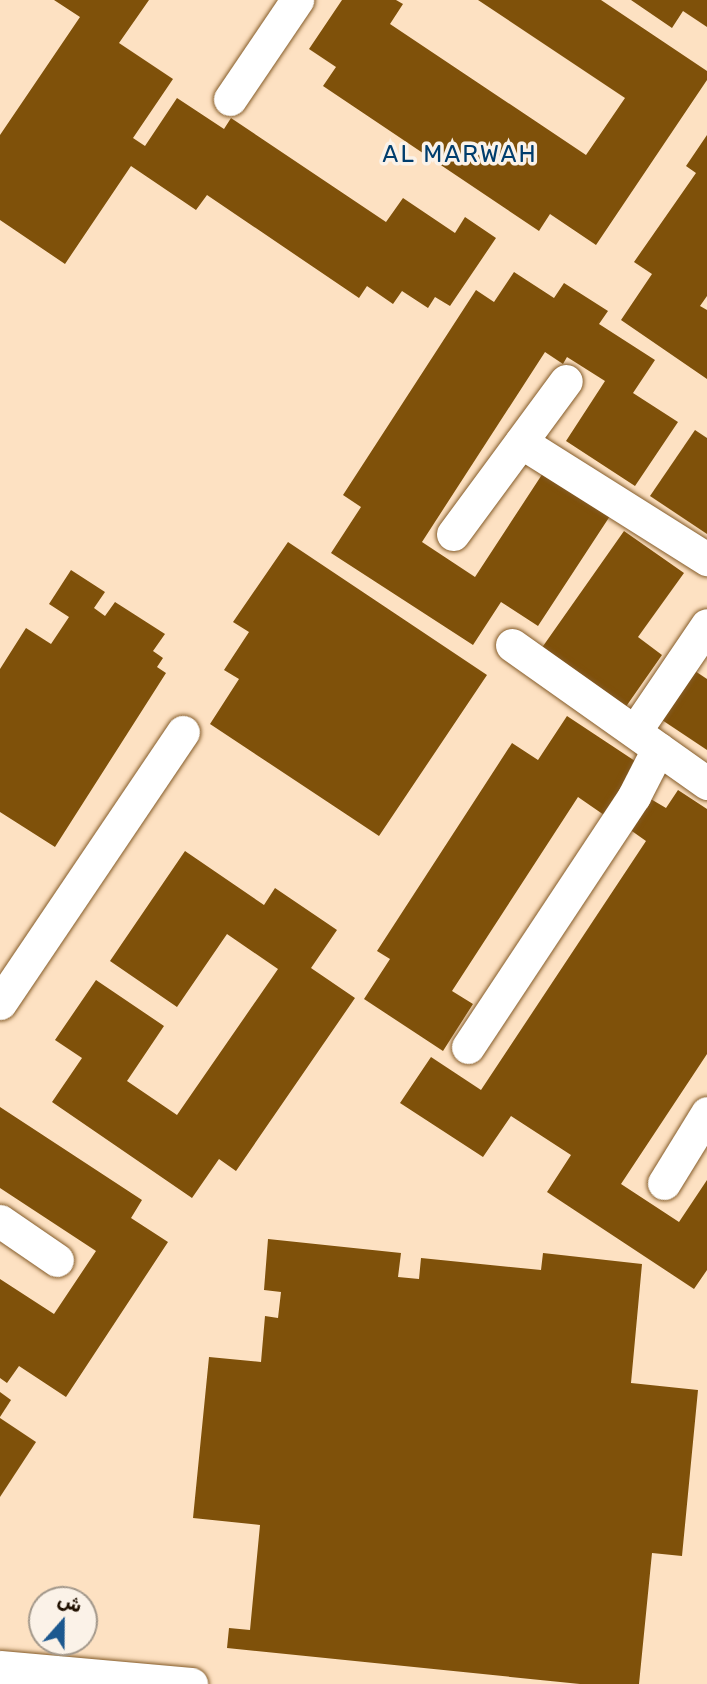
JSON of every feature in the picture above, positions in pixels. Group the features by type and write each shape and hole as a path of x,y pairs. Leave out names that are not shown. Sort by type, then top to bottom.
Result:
{"street":[{"path":"230,99 297,0"},
{"path":"453,534 566,381"},
{"path":"521,442 707,559"},
{"path":"468,1047 634,796 647,740 707,625"},
{"path":"512,645 707,783"},
{"path":"0,1003 183,732"},
{"path":"664,1183 707,1113"},
{"path":"0,1221 57,1260"},
{"path":"0,1667 191,1684"}],"building":[{"path":"54,0 149,0 119,43 173,79 133,138 145,146 177,98 224,129 231,118 386,222 403,198 455,233 465,217 496,238 450,306 435,297 428,308 402,291 393,304 367,286 359,298 207,195 196,210 131,166 65,264 0,220 0,135 80,17"},
{"path":"342,0 396,0 403,4 390,24 586,155 625,98 478,0 601,0 707,71 707,80 596,245 550,214 539,231 323,86 336,67 309,49"},
{"path":"631,0 707,0 707,27 683,11 672,28"},
{"path":"707,135 707,296 700,306 707,310 707,379 621,320 652,274 634,262 696,173 686,166"},
{"path":"514,272 554,298 564,283 608,311 599,324 655,360 633,393 678,422 635,486 566,441 605,381 567,357 563,364 545,352 422,542 475,577 543,473 610,516 538,626 501,602 473,645 331,553 361,507 343,495 476,290 494,302"},
{"path":"695,430 707,438 707,534 650,496"},
{"path":"624,531 684,573 638,637 662,655 625,708 541,649"},
{"path":"288,542 487,675 379,836 210,724 239,679 224,670 249,632 233,622"},
{"path":"71,570 105,592 94,608 105,616 115,602 165,634 153,651 163,658 157,667 166,673 55,847 0,812 0,669 26,628 51,644 69,617 49,604"},
{"path":"692,669 707,679 707,750 659,718"},
{"path":"567,716 638,763 604,815 578,797 452,991 473,1004 443,1051 364,999 390,959 377,951 512,743 538,760"},
{"path":"678,790 707,809 707,1054 621,1184 679,1222 707,1180 707,1270 694,1289 547,1192 571,1155 511,1116 483,1157 400,1103 431,1057 481,1090 646,841 629,829 649,798 666,808"},
{"path":"185,851 264,905 275,888 337,930 311,968 355,998 236,1171 219,1159 192,1198 52,1102 82,1058 55,1040 96,980 164,1026 127,1081 177,1115 278,969 227,934 177,1007 110,961"},
{"path":"0,1107 142,1200 131,1218 168,1242 66,1397 19,1366 7,1383 0,1378 0,1279 54,1314 96,1251 0,1188"},
{"path":"268,1239 401,1253 398,1277 419,1279 421,1258 541,1270 543,1253 642,1264 631,1383 698,1390 682,1556 652,1553 639,1684 580,1684 227,1648 229,1628 250,1630 260,1525 193,1518 209,1357 261,1362 265,1316 278,1318 281,1292 264,1290"},
{"path":"0,1392 11,1400 0,1417"},
{"path":"0,1418 36,1442 0,1497"}],"district":[{"name":"AL MARWAH","path":"460,155"}]}
